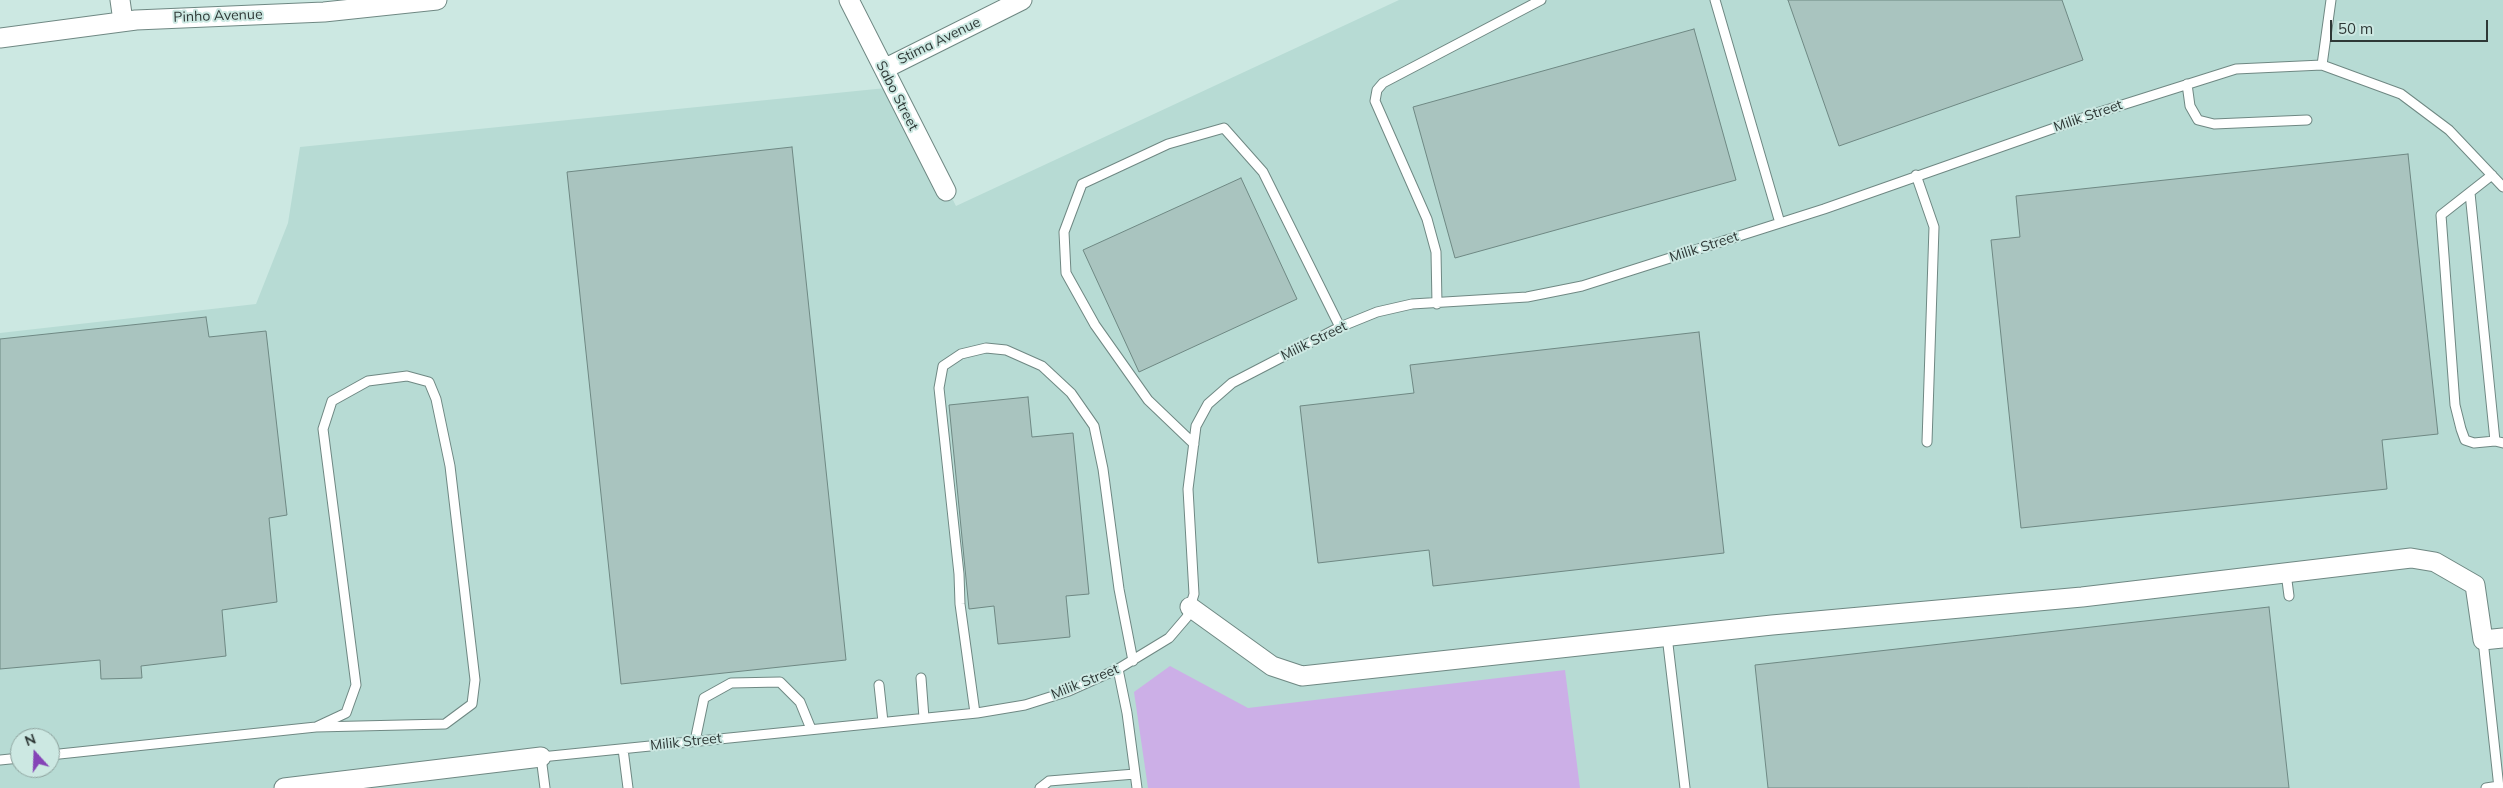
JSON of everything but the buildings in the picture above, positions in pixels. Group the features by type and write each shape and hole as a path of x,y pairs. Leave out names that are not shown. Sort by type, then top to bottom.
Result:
{"street":[{"path":"120,0 123,21"},
{"name":"Pinho Avenue","path":"0,38 123,21 324,12 437,0"},
{"name":"Sabo Street","path":"849,0 946,191"},
{"name":"Stima Avenue","path":"884,68 1022,0"},
{"path":"1190,607 1272,666 1302,676 1667,636 2082,597 2411,558 2435,562 2475,585 2484,640 2503,638"},
{"name":"Milik Street","path":"284,788 541,757"}],"lane":[{"path":"1437,304 1436,252 1427,219 1375,101 1377,90 1383,83 1541,0"},
{"path":"1715,0 1780,223"},
{"path":"2322,66 2331,0"},
{"name":"Milik Street","path":"541,757 975,713 1025,705 1069,691 1118,670 1169,638 1187,617 1194,594 1188,489 1196,426 1208,404 1232,383 1340,327 1377,312 1412,304 1437,304 1527,297 1582,286 1780,223 1916,175 2236,68 2322,66 2401,94 2449,130 2503,187"},
{"path":"2187,84 2190,106 2198,120 2214,124 2307,120"},
{"path":"1194,444 1148,400 1095,325 1066,273 1064,232 1082,184 1168,144 1224,128 1263,172 1340,327"},
{"path":"1916,175 1934,226 1927,442"},
{"path":"2470,193 2499,442 2474,443 2465,440 2455,405 2440,215 2492,175"},
{"path":"975,713 960,604 959,574 939,388 943,366 961,354 986,348 1006,350 1042,366 1070,393 1094,426 1103,469 1119,589 1133,661"},
{"path":"60,753 316,728 445,724 472,704 475,680 450,466 436,399 429,382 407,376 368,381 332,401 323,429 356,685 346,713 316,728"},
{"path":"2286,573 2289,596"},
{"path":"1667,636 1685,788"},
{"path":"2484,640 2499,787 2486,788"},
{"path":"1118,670 1127,713 1137,788"},
{"path":"920,678 924,718"},
{"path":"696,741 704,698 731,682 780,682 800,702 811,730"},
{"path":"879,685 883,722"},
{"path":"623,748 628,788"},
{"path":"541,757 544,788"},
{"path":"1040,788 1048,781 1135,774"}],"shaded area":[{"path":"1399,0 2503,0 2503,788 0,788 0,333 256,304 288,223 300,147 896,87 956,206"},
{"path":"1170,666 1248,708 1565,670 1580,788 1148,788 1134,692"}]}
